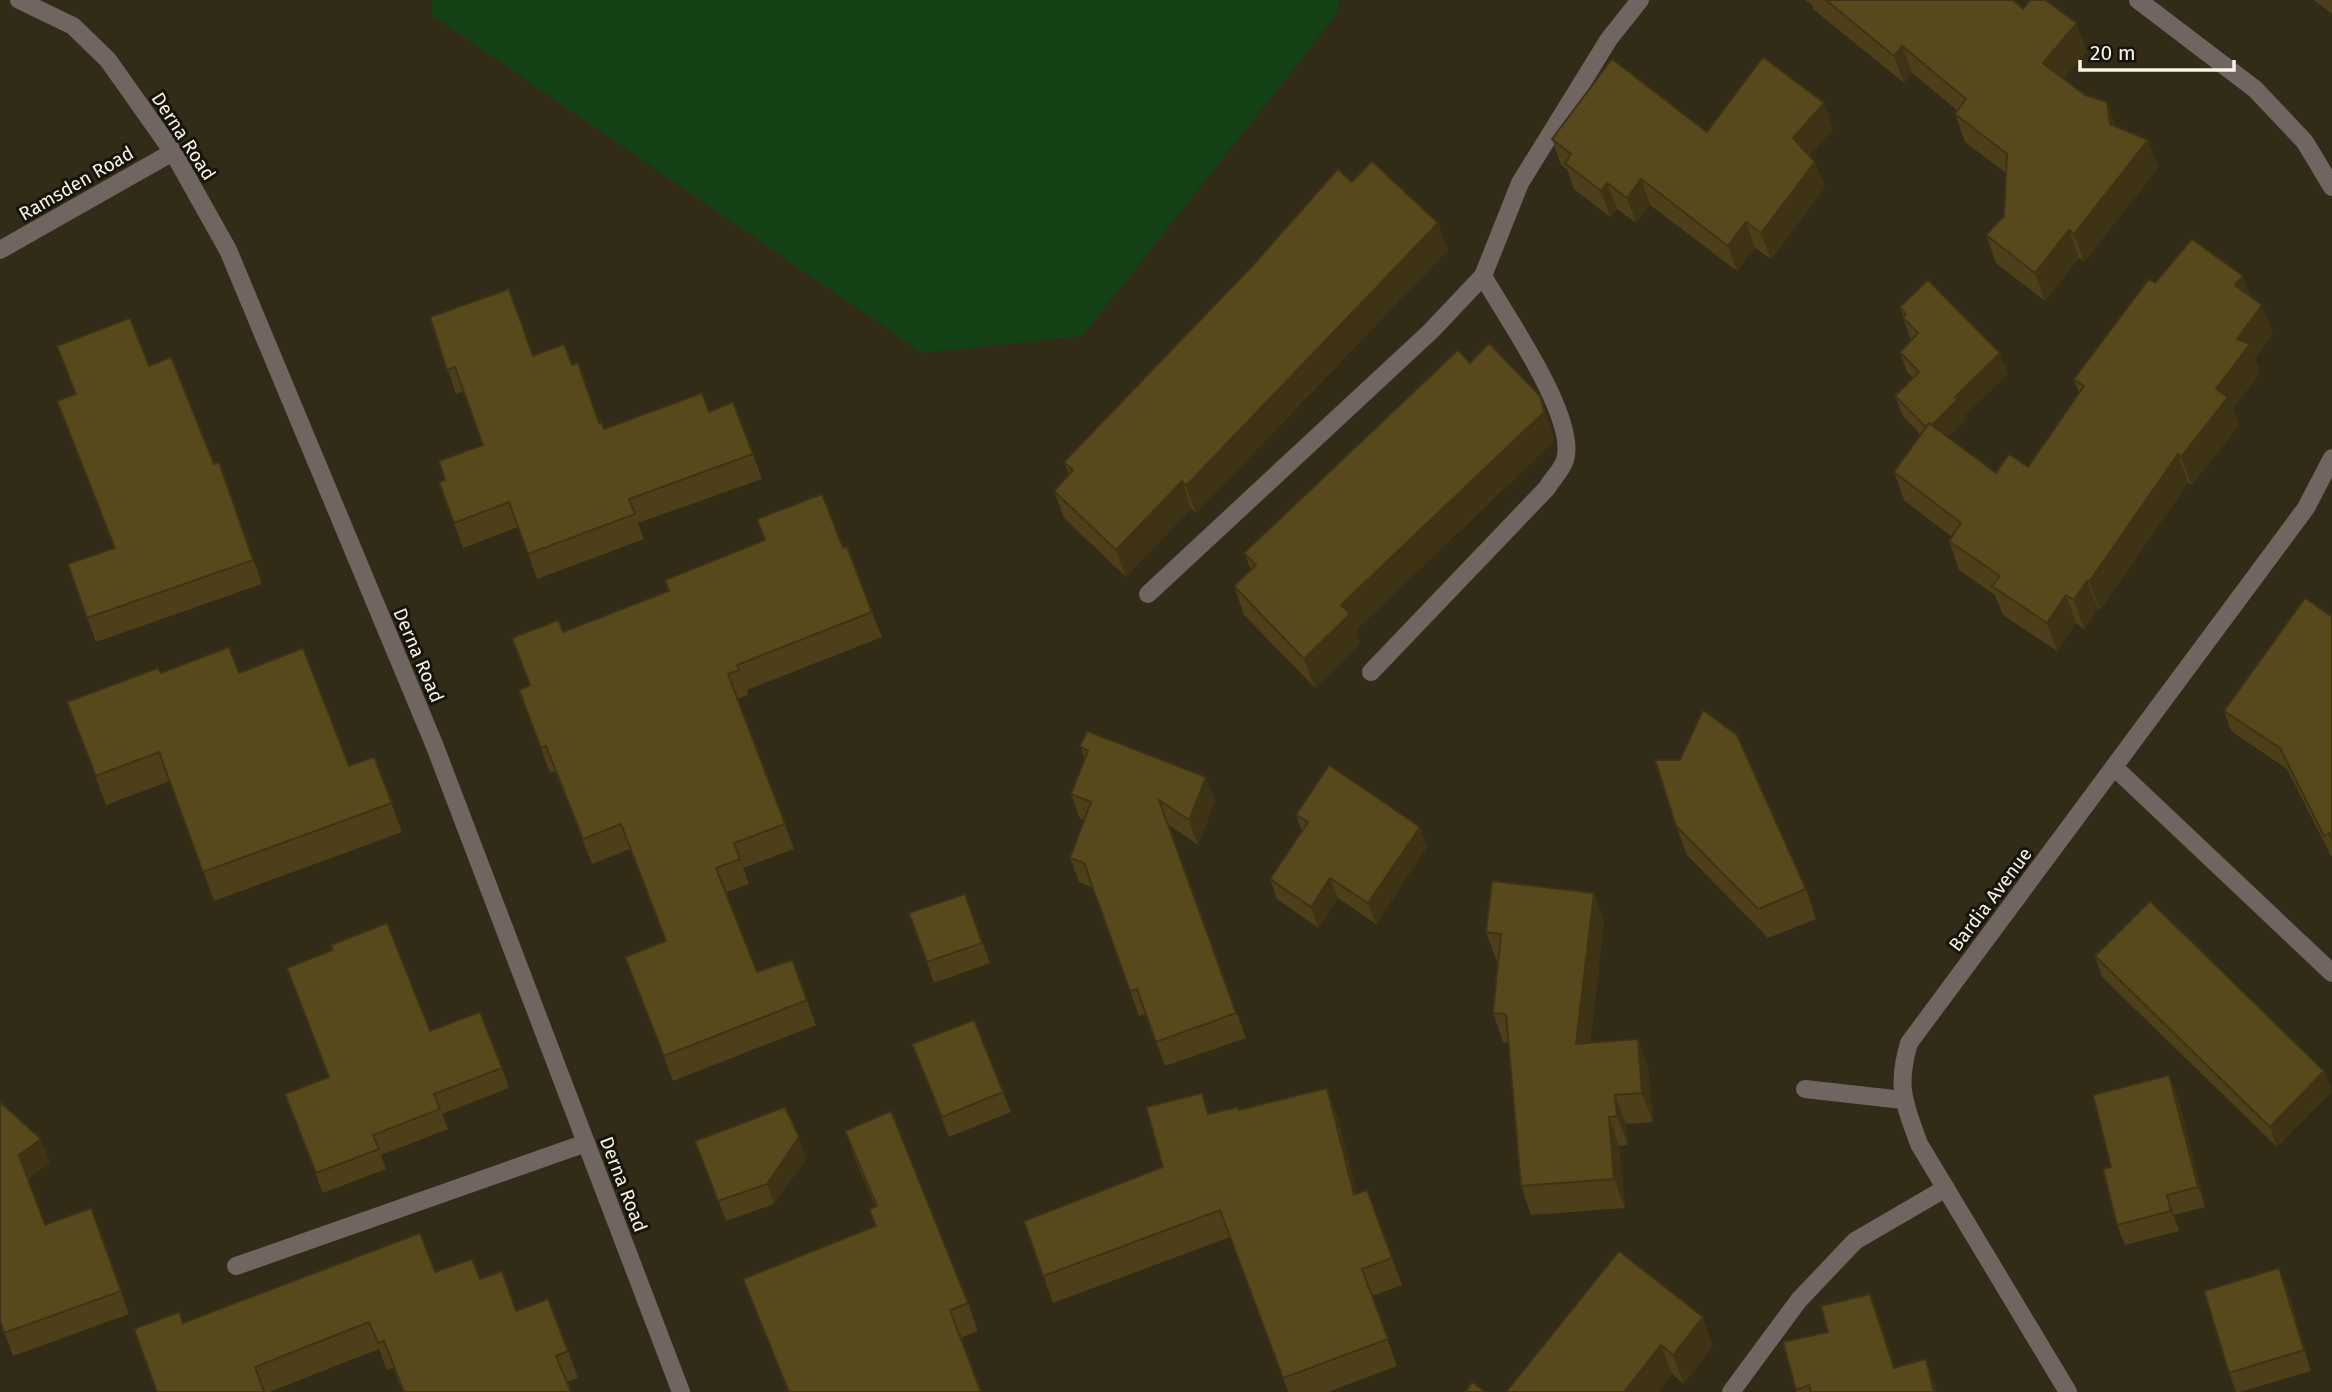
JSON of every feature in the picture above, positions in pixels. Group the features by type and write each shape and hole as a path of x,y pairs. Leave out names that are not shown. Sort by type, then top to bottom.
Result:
{"street":[{"name":"Derna Road","path":"19,0 73,26 108,60 173,152 228,250 434,744 681,1392"},
{"path":"1149,594 1431,331 1483,276 1520,183 1609,39 1640,0"},
{"path":"2138,0 2255,89 2305,142 2332,187"},
{"name":"Ramsden Road","path":"0,250 173,152"},
{"path":"1371,672 1547,488 1564,461 1567,442 1555,399 1483,276"},
{"name":"Bardia Avenue","path":"2068,1392 1919,1144 1903,1100 1901,1069 1909,1043 2306,508 2332,458"},
{"path":"2114,767 2332,972"},
{"path":"1805,1089 1903,1100"},
{"path":"236,1266 586,1143"},
{"path":"1731,1392 1799,1300 1855,1241 1946,1188"}],"green space":[{"path":"432,0 1340,0 1336,15 1082,336 922,353 432,15"}],"building":[{"path":"1826,0 2013,0 2023,9 2030,0 2045,0 2077,23 2043,63 2085,95 2107,102 2110,124 2148,140 2074,234 2069,230 2035,273 1986,235 2004,216 2007,154 1955,114 1966,99 1902,46 1894,56"},
{"path":"1763,57 1824,103 1793,138 1815,162 1761,233 1746,222 1728,246 1641,179 1627,198 1607,183 1601,191 1565,163 1571,154 1552,139 1612,59 1707,132"},
{"path":"1372,161 1438,223 1186,486 1182,481 1116,550 1054,491 1073,470 1064,462 1255,263 1338,169 1352,182"},
{"path":"2192,239 2243,276 2235,285 2262,305 2237,339 2250,344 2216,389 2228,397 2181,457 2178,454 2089,582 2087,581 2074,600 2066,595 2047,623 1992,586 2000,576 1949,541 1961,523 1894,472 1929,423 1996,473 2009,454 2028,467 2084,386 2074,379 2149,279 2155,283"},
{"path":"1928,280 2000,353 1955,397 1958,399 1932,425 1929,423 1926,427 1895,396 1919,372 1900,352 1918,333 1903,318 1906,314 1900,307"},
{"path":"509,289 533,356 564,344 572,365 578,363 599,423 601,422 604,429 702,393 709,412 733,402 753,454 629,499 635,514 528,554 509,502 454,523 439,482 445,480 439,461 483,445 455,367 447,370 430,317"},
{"path":"130,318 149,366 171,357 214,464 219,462 253,560 87,618 68,564 115,548 57,401 76,394 57,346"},
{"path":"1489,343 1540,396 1544,412 1341,605 1350,614 1304,659 1234,586 1256,565 1244,553 1458,350 1470,363"},
{"path":"822,494 843,548 847,547 872,612 737,665 739,670 728,674 785,824 734,843 740,859 716,868 757,972 792,960 807,1000 664,1056 625,957 666,941 621,824 583,839 546,746 541,748 519,690 530,685 512,638 558,620 563,632 669,591 665,580 765,540 757,519"},
{"path":"2305,598 2332,617 2332,839 2329,833 2324,836 2280,748 2224,711"},
{"path":"229,647 239,673 303,648 349,766 374,757 392,803 203,872 159,752 96,776 67,702 158,668 161,673"},
{"path":"1703,710 1737,735 1806,889 1758,909 1676,826 1655,760 1680,760"},
{"path":"1087,731 1206,777 1189,820 1159,800 1236,1013 1156,1042 1137,989 1130,991 1084,863 1070,858 1091,802 1071,794 1088,751 1080,746"},
{"path":"1329,765 1420,827 1368,903 1330,878 1311,907 1270,879 1308,822 1296,815"},
{"path":"1492,881 1594,893 1576,1044 1638,1039 1642,1093 1615,1095 1617,1116 1609,1117 1614,1179 1521,1186 1506,1014 1493,1013 1501,934 1486,932"},
{"path":"965,894 982,943 927,962 909,913"},
{"path":"2150,901 2324,1071 2270,1127 2095,956"},
{"path":"387,923 430,1031 480,1012 502,1068 434,1094 440,1109 373,1135 379,1149 316,1173 285,1094 329,1077 287,968 333,950 331,945"},
{"path":"974,1020 1003,1092 942,1117 912,1044"},
{"path":"2169,1075 2198,1187 2167,1195 2171,1211 2117,1225 2103,1169 2111,1167 2093,1095"},
{"path":"1327,1088 1354,1195 1367,1190 1392,1258 1362,1269 1388,1339 1283,1378 1220,1210 1043,1276 1024,1221 1163,1167 1146,1107 1202,1093 1208,1114 1238,1107 1239,1110"},
{"path":"0,1102 41,1139 19,1155 45,1225 91,1208 121,1291 4,1333 0,1320"},
{"path":"785,1107 799,1137 767,1184 718,1201 695,1141"},
{"path":"891,1111 968,1303 950,1310 981,1392 789,1392 743,1279 876,1226 869,1209 877,1206 845,1131"},
{"path":"420,1233 435,1272 472,1259 480,1279 502,1271 516,1311 548,1299 568,1351 556,1356 571,1392 404,1392 384,1341 378,1343 369,1322 255,1367 264,1392 157,1392 134,1329 179,1312 183,1323"},
{"path":"1619,1251 1703,1317 1673,1355 1661,1345 1624,1392 1506,1392"},
{"path":"2279,1268 2304,1350 2229,1373 2204,1291"},
{"path":"1870,1294 1894,1368 1926,1359 1934,1392 1811,1392 1809,1385 1796,1390 1783,1342 1828,1332 1821,1306"},
{"path":"1472,1382 1486,1392 1465,1392"}]}
